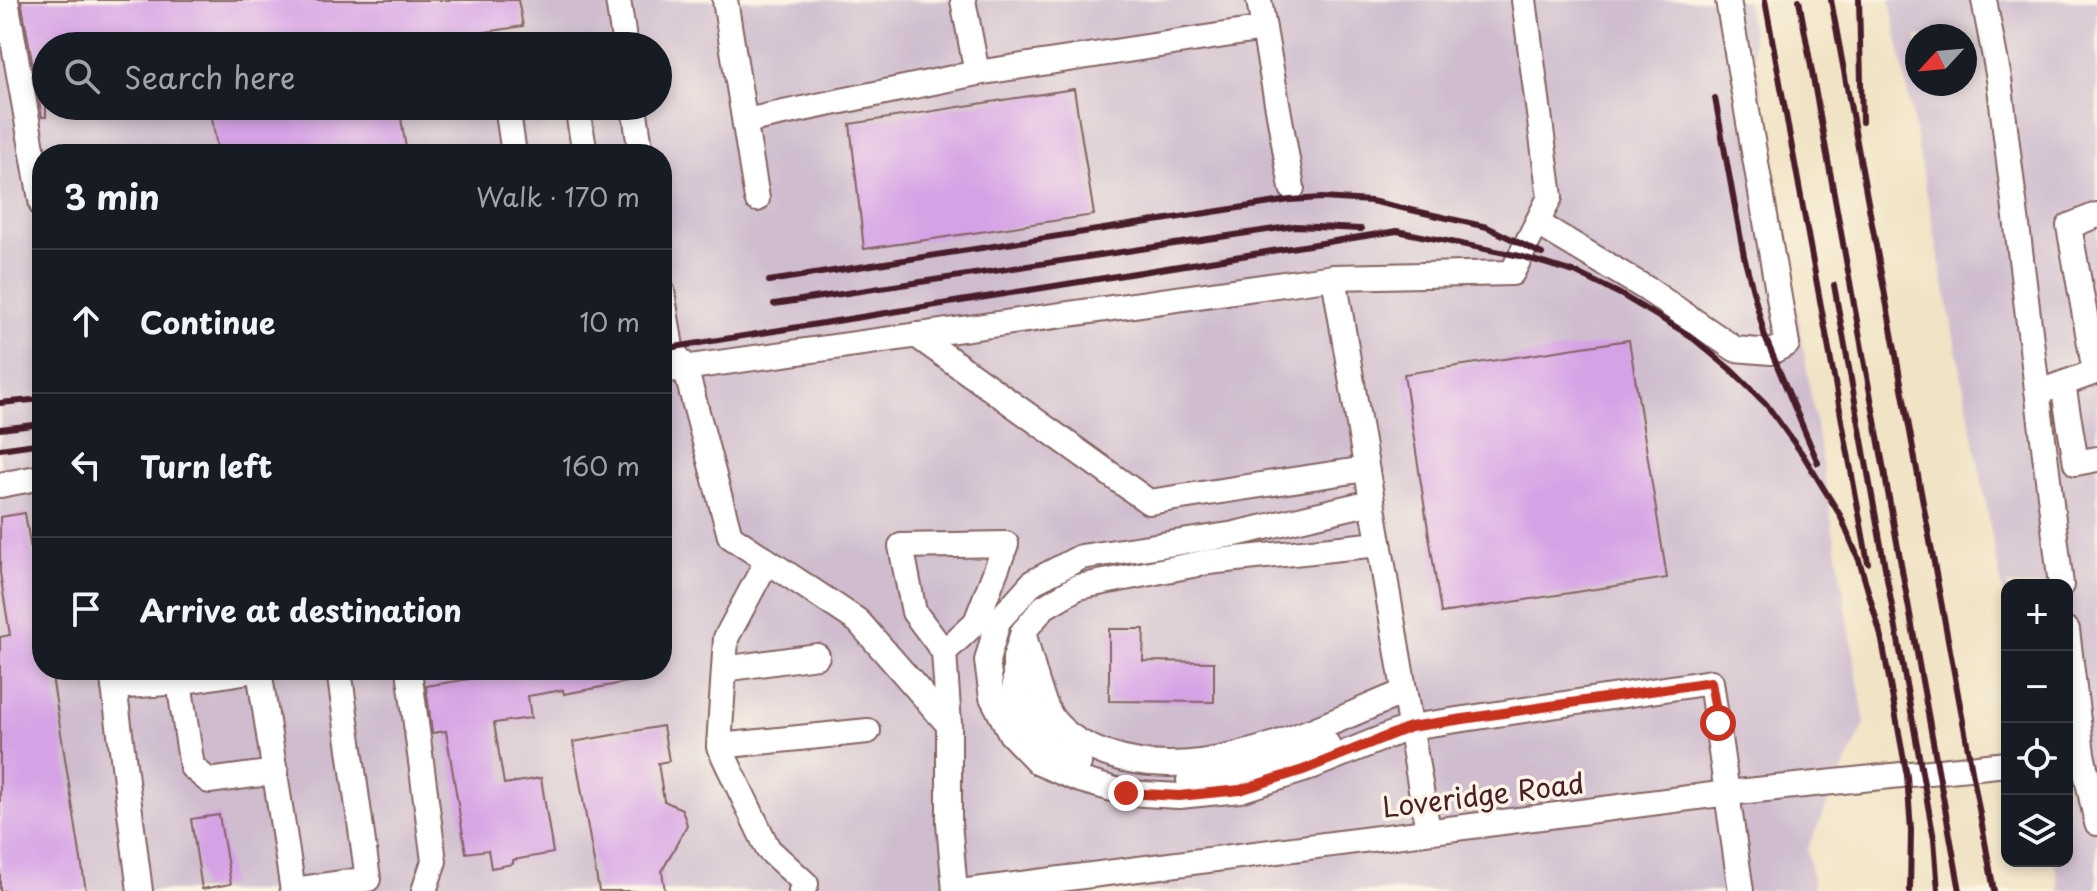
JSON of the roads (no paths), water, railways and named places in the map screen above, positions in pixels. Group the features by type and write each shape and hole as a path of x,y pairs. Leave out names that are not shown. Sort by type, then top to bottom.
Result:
{"street":[{"path":"6,0 32,148"},
{"path":"618,0 623,32"},
{"path":"725,0 757,199"},
{"path":"963,0 977,73"},
{"path":"1259,0 1292,188"},
{"path":"949,725 858,621 730,536 674,369 1334,277 1512,273 1550,197 1524,0"},
{"path":"1537,223 1647,289 1735,349 1771,352 1787,344 1728,0"},
{"path":"1984,0 1999,79 2060,579"},
{"path":"745,121 977,73 1264,29"},
{"path":"509,120 513,144"},
{"path":"579,120 583,144"},
{"path":"636,120 640,144"},
{"path":"2037,389 2063,384 2095,372 2069,226 2097,215"},
{"path":"1334,277 1428,831"},
{"path":"916,335 1149,502 1366,469"},
{"path":"2063,384 2076,463 2097,459"},
{"path":"0,485 32,479"},
{"path":"1372,502 1235,534 1081,557 1033,582 998,621 987,661 992,697 1011,734 1039,763 1077,779 1126,793 1179,796 1240,790 1303,770 1407,709"},
{"path":"944,652 976,622 1006,544 901,546 914,612 944,652 949,725 949,823 955,891"},
{"path":"1379,544 1208,562 1078,587 1044,607 1023,632 1015,658 1015,692 1026,719 1046,747 1114,777 1153,781 1203,779 1260,767 1318,747 1407,709 1711,682 1741,891"},
{"path":"767,561 726,638 719,746 768,849 806,884 801,891"},
{"path":"2070,651 2082,754 2097,823"},
{"path":"724,669 817,656"},
{"path":"113,680 140,891"},
{"path":"146,680 192,680"},
{"path":"260,680 293,891 368,879 340,680"},
{"path":"410,680 434,861 424,891"},
{"path":"179,682 192,767 209,781 276,772"},
{"path":"719,746 868,731"},
{"name":"Loveridge Road","path":"968,891 1728,793 2001,765"}],"railway":[{"path":"1765,0 1868,563"},
{"path":"1799,0 1960,891"},
{"path":"1831,0 1994,891"},
{"path":"1859,0 1862,122"},
{"path":"1715,98 1744,256 1765,337 1818,463"},
{"path":"769,281 1290,200 1322,198 1371,201 1487,227 1542,254"},
{"path":"774,304 1294,226 1361,229"},
{"path":"672,347 1397,231 1520,256 1577,273 1620,294 1689,335 1766,404 1803,455 1840,515 1859,560 1882,639"},
{"path":"1834,285 1934,839 1938,891"},
{"path":"0,403 32,400"},
{"path":"0,429 32,425"},
{"path":"0,449 32,444"},
{"path":"1880,630 1907,776 1911,830 1910,891"}]}
